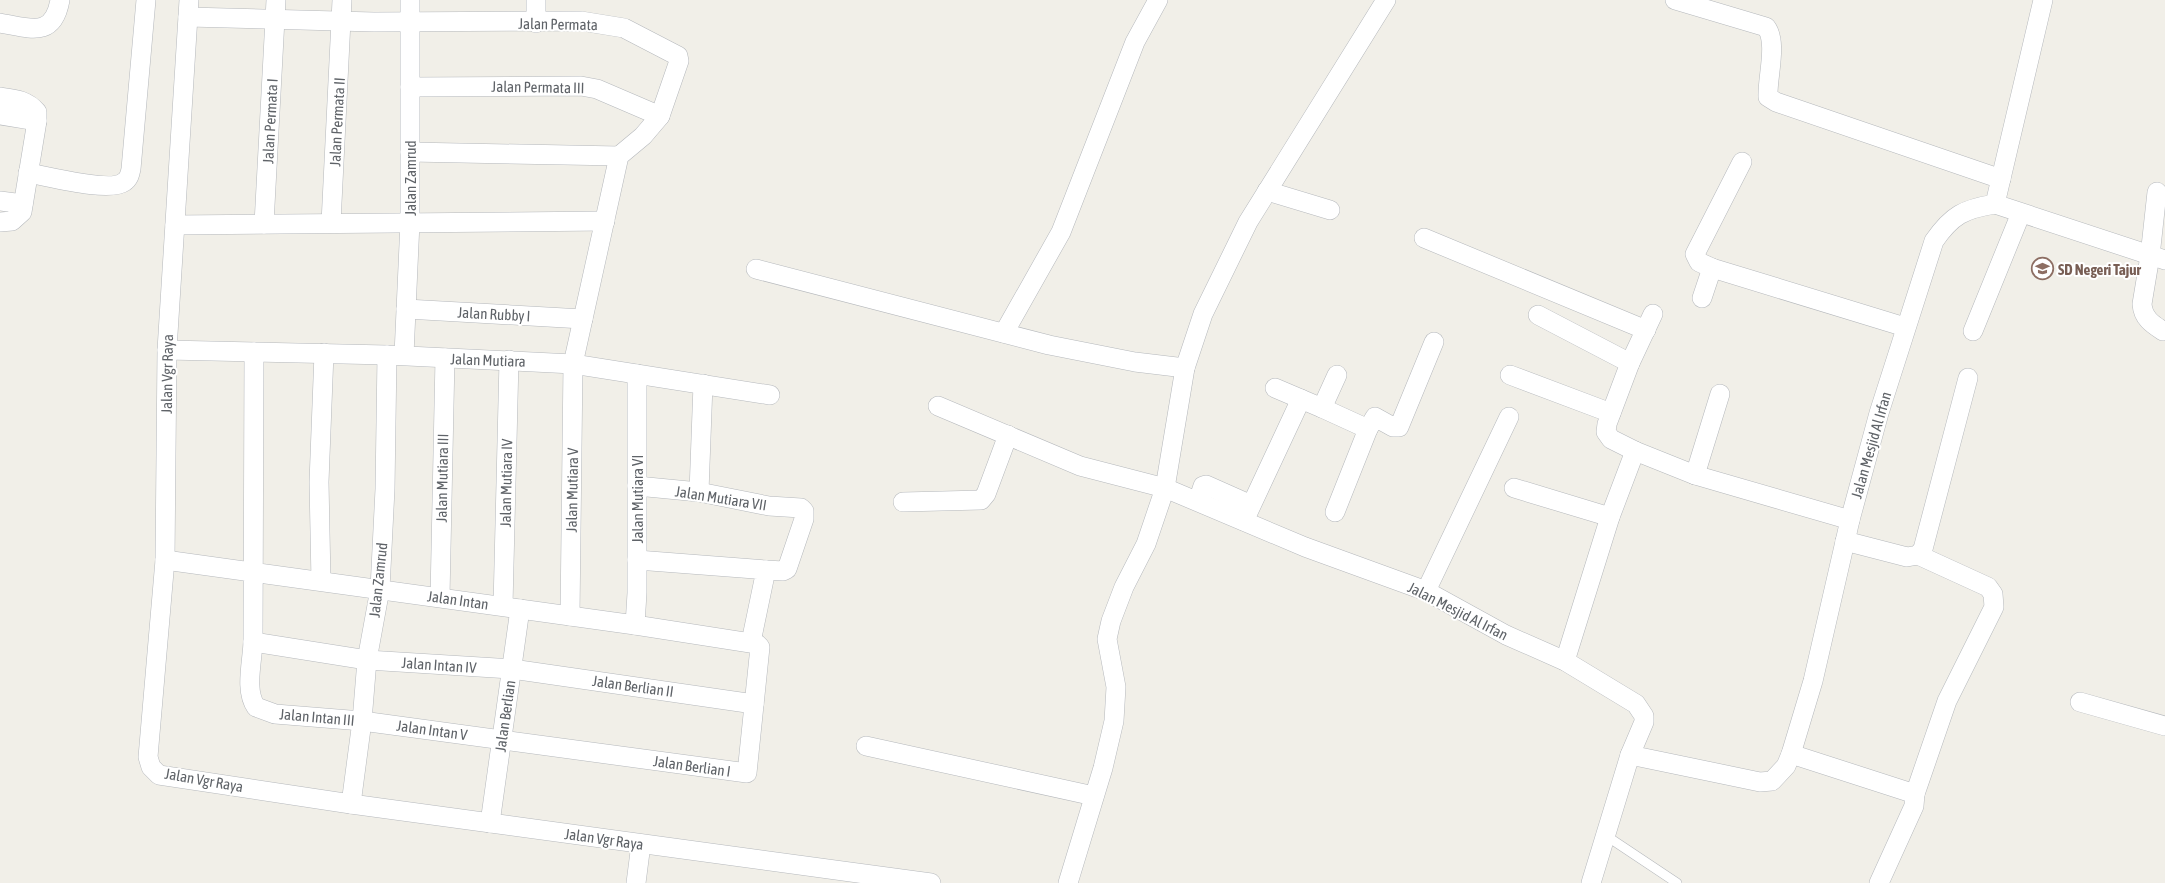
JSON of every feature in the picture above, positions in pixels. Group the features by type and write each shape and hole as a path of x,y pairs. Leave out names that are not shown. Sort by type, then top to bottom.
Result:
{"street":[{"path":"0,23 36,28 46,27 54,21 60,0"},
{"path":"28,173 106,186 124,183 129,178 132,169 146,0"},
{"name":"Jalan Permata I","path":"264,224 276,0"},
{"name":"Jalan Permata II","path":"331,223 342,0"},
{"name":"Jalan Zamrud","path":"351,804 362,721 367,660 380,589 385,489 396,355 406,309 410,222 410,0"},
{"path":"536,0 536,23"},
{"path":"1004,333 1062,232 1135,42 1158,0"},
{"path":"1068,883 1110,745 1116,704 1116,687 1107,638 1111,621 1124,587 1146,544 1164,488 1185,368 1213,289 1267,191 1386,0"},
{"path":"1675,0 1766,27 1771,33 1772,43 1768,97 1776,102 2001,180"},
{"path":"2043,0 1995,204 2158,258"},
{"name":"Jalan Permata","path":"188,8 276,19 536,23 581,21 624,28 674,52 679,61 660,116 643,136 620,156"},
{"name":"Jalan Vgr Raya","path":"188,8 167,350 165,560 148,757 151,767 160,775 351,804 931,883"},
{"name":"Jalan Permata III","path":"410,87 581,86 597,89 660,116"},
{"path":"0,97 18,100 32,106 37,112 23,204 18,216 12,221 0,222"},
{"path":"0,115 37,121"},
{"path":"410,152 620,156 573,364"},
{"path":"1742,162 1695,254 1699,262 1712,268 1905,327"},
{"path":"1267,191 1330,210"},
{"path":"2157,192 2158,258 2142,312 2147,320 2163,331"},
{"path":"0,201 23,204"},
{"name":"Jalan Mesjid Al Irfan","path":"1630,755 1760,782 1772,781 1781,774 1791,754 1813,681 1850,520 1905,327 1934,241 1942,230 1960,213 1974,207 1995,204"},
{"path":"1973,331 2021,213"},
{"path":"175,225 605,222"},
{"path":"1424,238 1649,322 1630,363 1611,413 1606,432 1611,439 1634,451 1695,475 1850,520"},
{"path":"756,268 1004,333 1135,362 1185,368"},
{"path":"1702,298 1712,268"},
{"name":"Jalan Rubby I","path":"406,309 583,319"},
{"path":"1538,315 1630,363"},
{"path":"1335,512 1368,429 1375,417 1393,427 1399,427 1434,342"},
{"name":"Jalan Mutiara","path":"167,350 396,355 573,364 770,395"},
{"path":"253,642 254,352"},
{"path":"321,581 320,482 324,353"},
{"name":"Jalan Mutiara III","path":"440,597 445,358"},
{"name":"Jalan Mutiara IV","path":"509,360 512,607"},
{"name":"Jalan Mutiara V","path":"570,616 573,364"},
{"name":"Jalan Mutiara VI","path":"635,625 637,374"},
{"path":"1322,408 1337,375"},
{"path":"1510,375 1611,413"},
{"path":"1918,555 1926,542 1968,378"},
{"path":"699,492 703,384"},
{"path":"1275,388 1368,429"},
{"path":"1695,475 1720,394"},
{"path":"1248,512 1301,399"},
{"name":"Jalan Mesjid Al Irfan","path":"938,406 1080,466 1164,488 1198,500 1248,512 1305,547 1426,591 1506,635 1565,661 1636,704 1642,711 1644,722 1630,755 1604,835 1591,883"},
{"path":"1426,591 1509,417"},
{"path":"903,502 981,500 986,494 1008,435"},
{"path":"1565,661 1610,517 1634,451"},
{"name":"Jalan Mutiara VII","path":"637,486 699,492 769,506 801,508 804,511 788,569 783,571 766,570"},
{"path":"1514,488 1610,517"},
{"path":"1845,541 1907,557 1918,555 1988,587 1992,594 1994,607 1947,701 1915,794 1914,806 1878,883"},
{"name":"Jalan Intan","path":"165,560 512,607 751,642"},
{"path":"637,560 766,570 751,642"},
{"name":"Jalan Berlian","path":"490,823 512,669 512,607"},
{"name":"Jalan Intan IV","path":"253,642 367,660 512,669"},
{"name":"Jalan Intan III","path":"253,642 250,695 256,707 275,714 362,721"},
{"name":"Jalan Berlian I","path":"502,739 747,773 760,648 751,642"},
{"name":"Jalan Berlian II","path":"512,669 754,704"},
{"path":"2080,702 2165,726"},
{"name":"Jalan Intan V","path":"362,721 502,739"},
{"path":"866,746 1094,796"},
{"path":"1791,754 1915,794"},
{"path":"636,883 641,844"}],"lane":[{"path":"1604,835 1677,883"}],"place":[{"name":"SD Negeri Tajur","path":"2042,269"}]}
